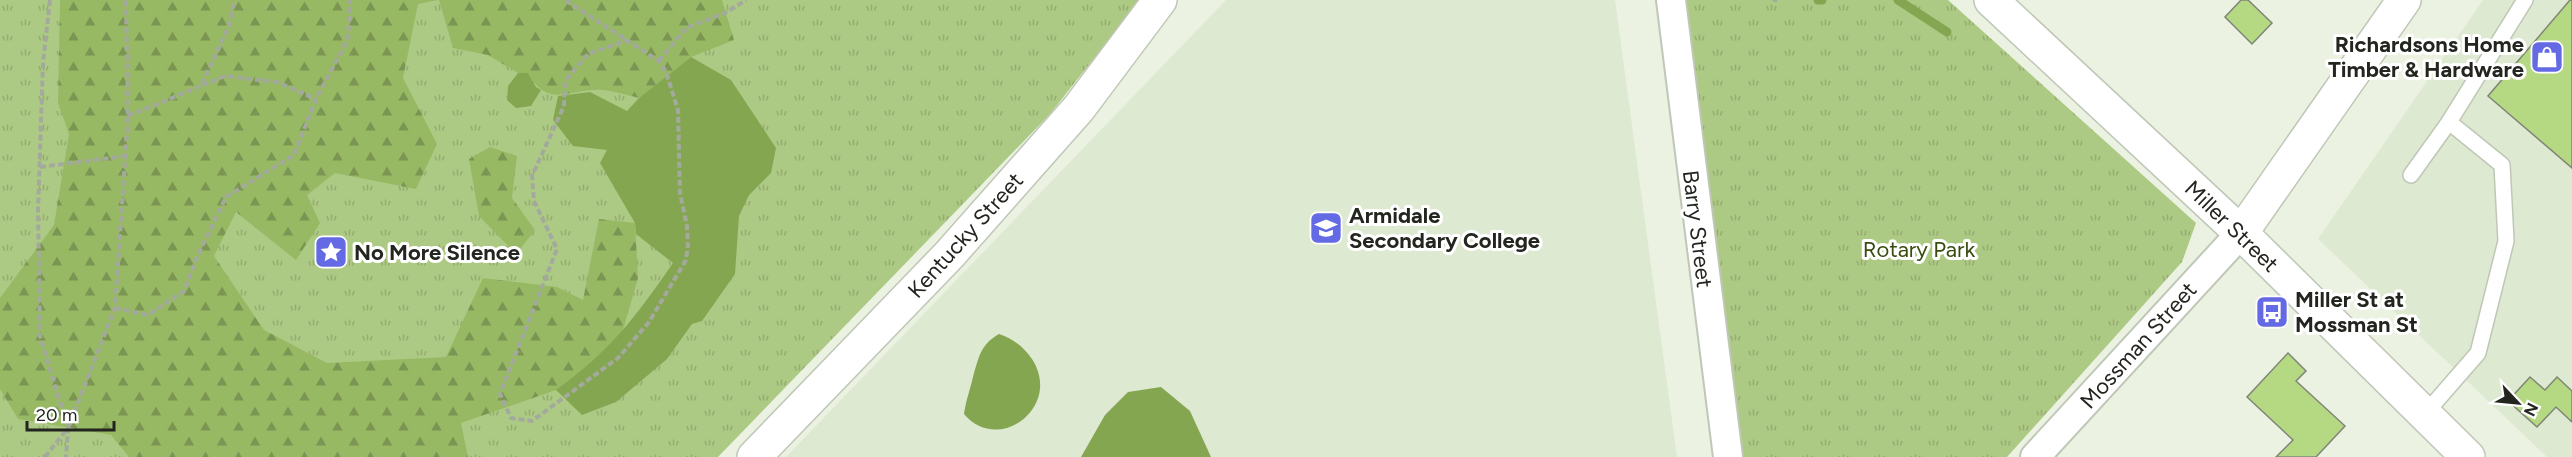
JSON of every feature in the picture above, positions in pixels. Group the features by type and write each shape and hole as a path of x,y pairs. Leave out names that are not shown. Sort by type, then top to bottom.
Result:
{"main road":[{"name":"Kentucky Street","path":"754,457 950,254 1079,108 1160,0"},
{"name":"Miller Street","path":"1991,0 2241,233 2468,457"},
{"path":"2241,233 2404,0"}],"street":[{"name":"Barry Street","path":"1671,0 1728,457"},
{"name":"Mossman Street","path":"2036,457 2241,233"}],"lane":[{"path":"2410,175 2448,122 2525,0"},
{"path":"2424,415 2478,353 2506,241 2502,165 2448,122"}],"path":[{"path":"50,0 43,63 40,167 40,336 68,428 66,457"},
{"path":"45,457 68,428 115,308 128,116 126,0"},
{"path":"202,85 229,26 234,0"},
{"path":"115,308 148,315 184,291 226,196 294,155 316,99 348,39 350,0"},
{"path":"566,0 627,40 659,61 666,72 678,110 680,193 687,226 686,260 649,322 618,358 532,421 511,418 500,394 557,249 534,201 532,176 564,106 565,81 588,54 627,40"},
{"path":"659,61 686,28 727,12 746,0"},
{"path":"128,116 225,76 277,82 316,99"},
{"path":"40,167 125,156"}],"shaded area":[{"name":"Armidale Secondary College","path":"1226,0 1615,0 1677,457 786,457"},
{"path":"2483,0 2572,0 2572,457 2547,457 2318,239"},
{"path":"691,57 731,80 776,148 771,173 749,195 739,216 735,274 702,321 692,324 667,359 616,402 582,415 556,390 607,347 646,301 673,263 636,234 635,223 600,163 607,150 573,146 553,120 558,96 590,92 627,111 639,98"},
{"path":"518,73 528,73 536,87 541,90 531,106 516,108 507,100 508,86"},
{"path":"999,334 1017,343 1032,359 1039,377 1039,394 1033,408 1022,420 1009,427 993,429 978,425 964,414 981,352"},
{"path":"1161,387 1190,411 1211,457 1081,457 1105,415 1128,392"}],"green space":[{"path":"0,0 1140,0 1050,114 718,457 0,457"},
{"path":"60,0 438,0 418,4 403,78 437,144 416,189 335,173 307,195 320,223 296,260 236,212 214,256 264,330 327,363 446,357 483,278 557,287 583,300 599,219 635,223 638,278 622,334 591,365 556,390 461,423 468,457 129,457 111,435 18,419 0,389 0,298 54,225 69,134 58,103"},
{"path":"439,0 722,0 734,40 691,57 639,98 602,90 552,94 536,84 528,73 518,73 488,55 453,48"},
{"name":"Rotary Park","path":"1681,0 1948,0 2196,223 2182,262 2007,457 1740,457"},
{"path":"490,147 517,156 512,198 535,230 516,254 479,216 469,159"}],"building":[{"path":"2241,0 2248,0 2272,23 2252,44 2225,17"},
{"name":"Richardsons Home Timber & Hardware","path":"2572,0 2572,168 2488,96"},
{"path":"2288,353 2306,371 2296,381 2345,426 2316,457 2276,457 2293,440 2247,397"},
{"path":"2530,377 2545,390 2557,377 2572,391 2572,422 2556,407 2537,427 2508,401"}],"waterway":[{"path":"1898,0 1947,32"}],"place":[{"name":"Richardsons Home Timber & Hardware","path":"2547,57"},
{"name":"Armidale Secondary College","path":"1326,228"},
{"name":"No More Silence","path":"331,252"},
{"name":"Miller St at Mossman St","path":"2272,312"}]}
